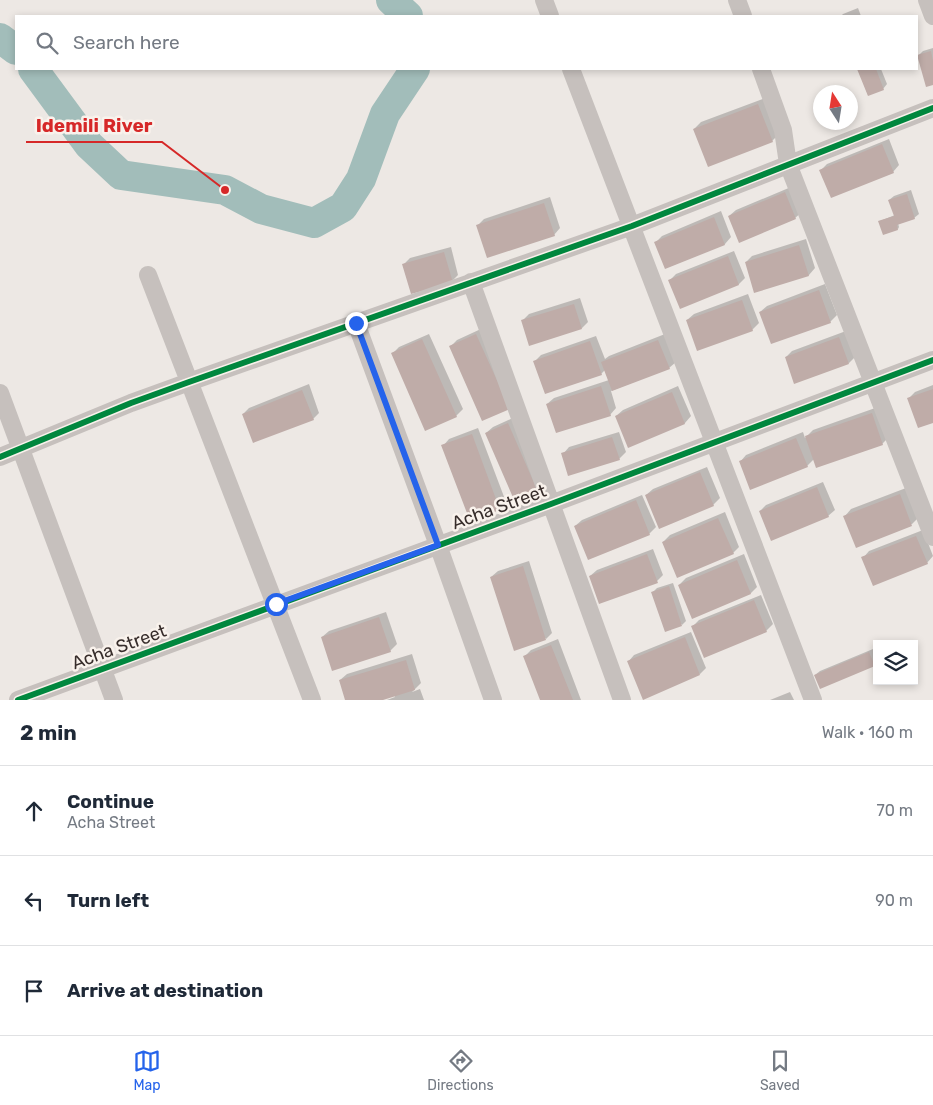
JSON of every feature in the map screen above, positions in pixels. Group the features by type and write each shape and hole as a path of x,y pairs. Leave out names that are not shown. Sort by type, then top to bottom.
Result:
{"street":[{"path":"544,0 550,15"},
{"path":"737,0 742,15"},
{"path":"927,0 933,16"},
{"path":"571,70 814,700"},
{"path":"762,70 784,130 788,164 933,537"},
{"path":"0,457 21,450 130,403 632,226 933,108"},
{"path":"148,275 312,700"},
{"path":"471,282 622,700"},
{"path":"356,323 493,700"},
{"name":"Acha Street","path":"18,700 551,504 933,360"},
{"path":"0,393 114,700"}],"building":[{"path":"931,51 933,85 926,87 918,55"},
{"path":"857,70 876,70 884,90 868,96"},
{"path":"758,104 773,142 708,167 693,129"},
{"path":"882,144 894,173 831,198 819,170"},
{"path":"785,192 796,219 739,243 728,216"},
{"path":"907,194 915,219 897,225 898,230 883,235 878,221 894,216 888,200"},
{"path":"544,203 555,236 487,258 476,225"},
{"path":"714,217 725,245 665,269 654,242"},
{"path":"799,245 809,276 754,293 745,262"},
{"path":"444,252 453,283 411,294 402,264"},
{"path":"728,256 739,285 680,309 668,280"},
{"path":"819,290 831,323 771,344 759,312"},
{"path":"742,300 753,331 697,351 686,320"},
{"path":"574,304 582,329 529,346 521,320"},
{"path":"476,334 510,409 482,421 449,346"},
{"path":"839,337 849,364 794,384 785,357"},
{"path":"422,339 457,417 425,431 391,353"},
{"path":"658,340 670,369 612,391 601,362"},
{"path":"590,341 602,375 545,394 533,361"},
{"path":"601,386 611,416 556,433 546,404"},
{"path":"933,389 933,423 918,428 907,398"},
{"path":"302,390 314,420 253,443 242,414"},
{"path":"672,392 685,424 628,448 615,416"},
{"path":"872,413 883,445 816,468 805,436"},
{"path":"508,423 538,492 515,502 485,433"},
{"path":"472,434 500,510 470,521 441,445"},
{"path":"612,437 620,460 568,476 561,453"},
{"path":"796,438 808,467 750,490 739,461"},
{"path":"700,472 714,506 659,529 645,495"},
{"path":"817,487 829,517 771,541 759,511"},
{"path":"900,494 912,526 856,548 843,516"},
{"path":"636,500 650,535 588,560 574,526"},
{"path":"718,518 734,554 677,578 662,542"},
{"path":"916,536 928,564 873,586 861,557"},
{"path":"647,554 658,583 599,604 589,576"},
{"path":"737,560 751,594 692,619 678,585"},
{"path":"523,566 546,640 514,651 490,577"},
{"path":"669,586 682,626 665,632 651,592"},
{"path":"754,600 767,632 704,658 691,626"},
{"path":"379,617 391,652 332,671 321,637"},
{"path":"685,637 700,675 643,700 627,661"},
{"path":"551,645 573,700 540,700 523,656"},
{"path":"869,652 873,661 873,667 820,689 814,675"},
{"path":"406,660 415,690 383,700 345,700 339,680"}],"waterway":[{"path":"391,0 407,15"},
{"path":"0,38 15,49"},
{"path":"34,70 89,145 121,175 225,190 261,209 314,223 343,207 361,179 385,114 414,70"}],"cycle path":[{"path":"0,457 131,403 632,226 933,108"},
{"path":"18,700 551,504 933,360"}],"place":[{"name":"Idemili River","path":"225,190"}],"route":[{"path":"276,604 438,545 356,323"}]}
